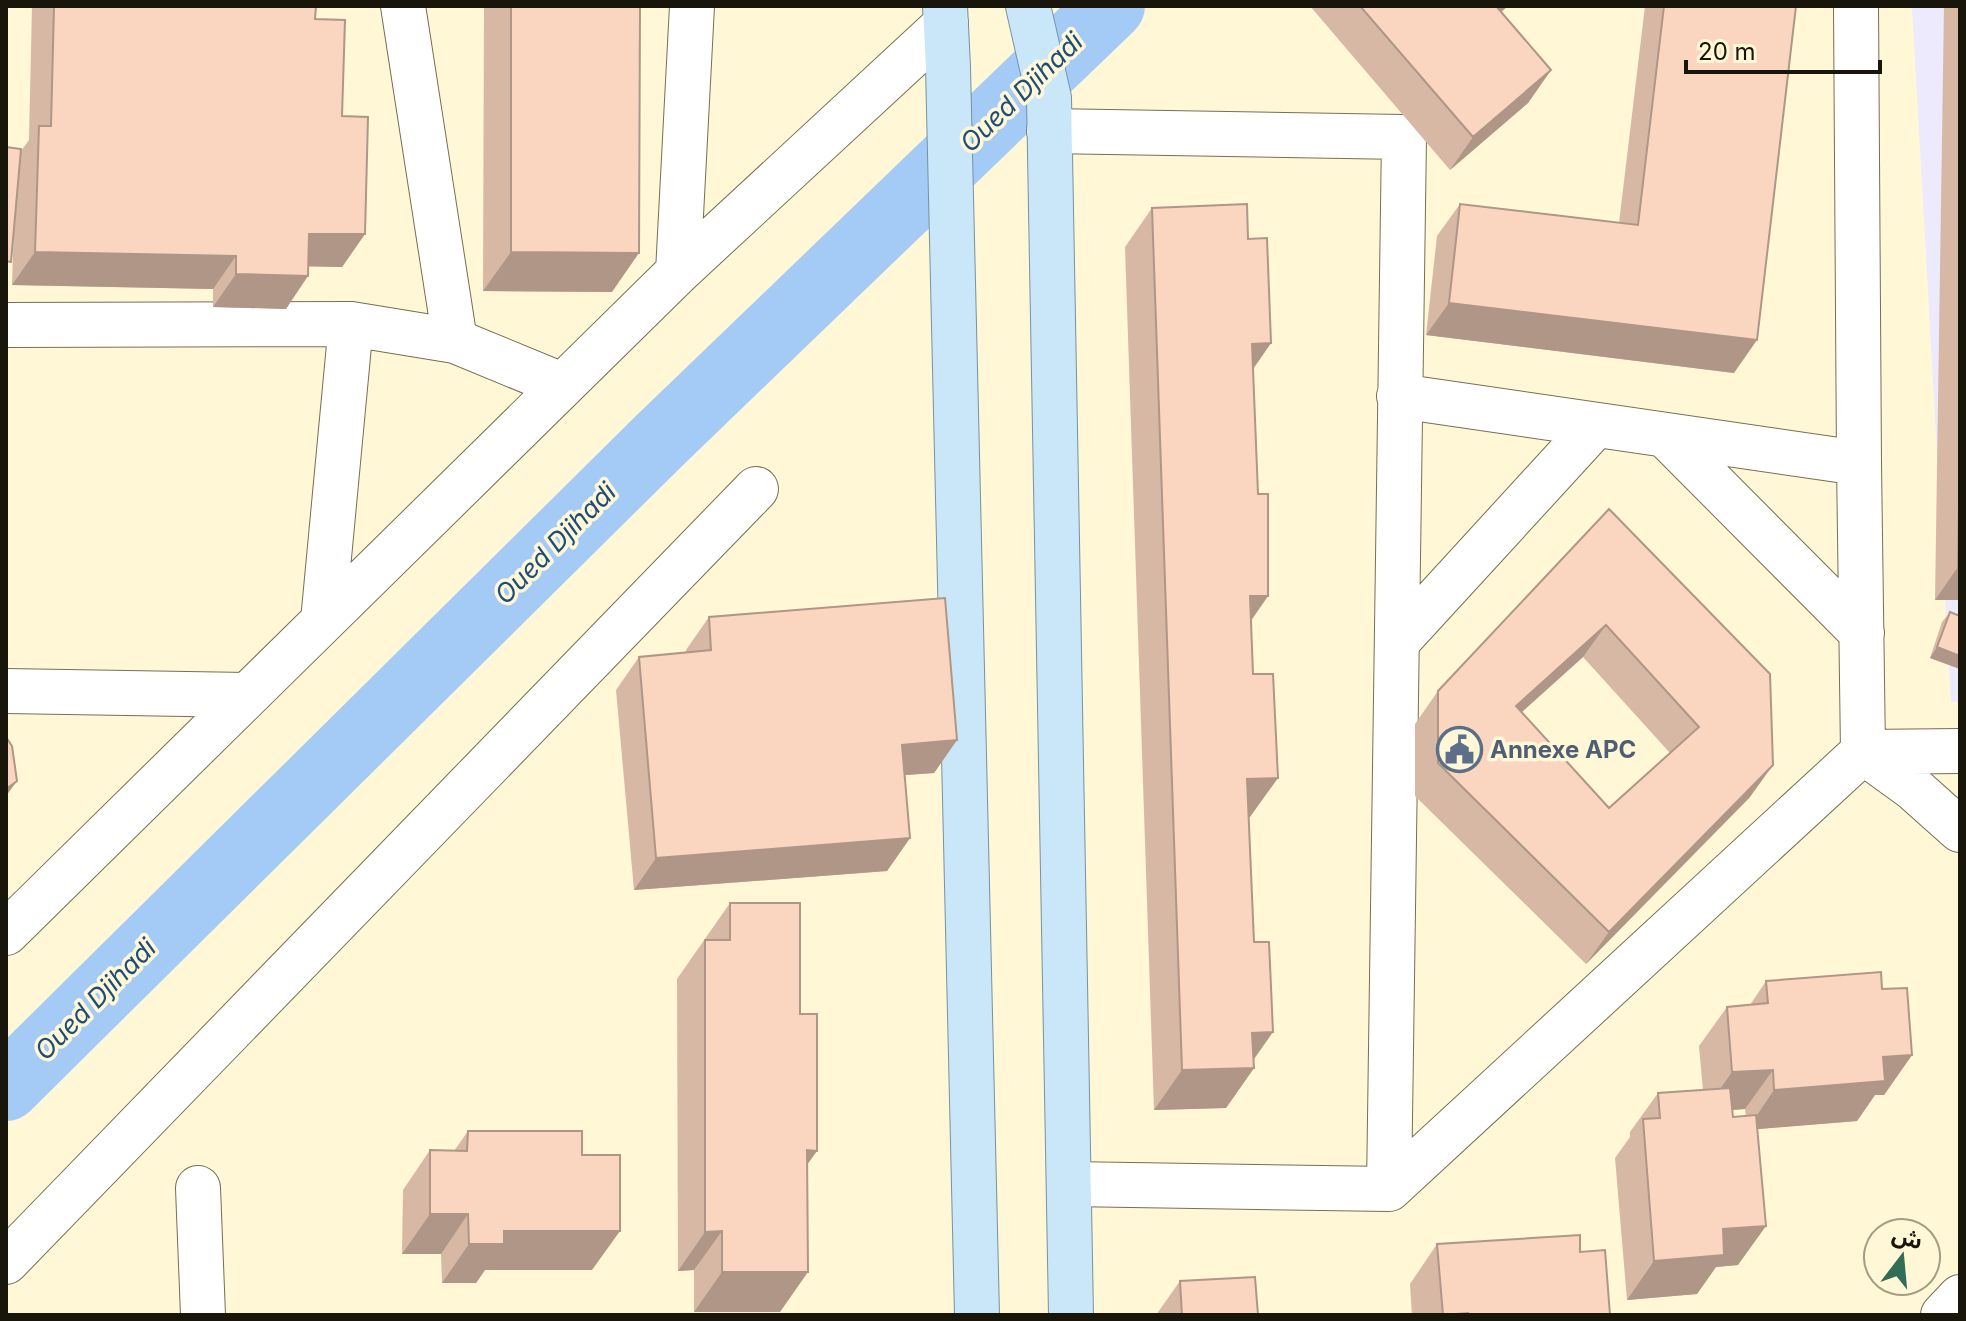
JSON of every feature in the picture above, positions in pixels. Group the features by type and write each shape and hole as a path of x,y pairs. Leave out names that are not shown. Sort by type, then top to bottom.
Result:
{"main road":[{"path":"1028,6 1049,114 1071,1315"},
{"path":"946,32 977,1315"}],"street":[{"path":"403,6 455,341"},
{"path":"678,272 692,6"},
{"path":"1856,6 1863,752"},
{"path":"6,933 678,272 946,32"},
{"path":"1049,114 1404,137 1389,1189"},
{"path":"323,621 351,324"},
{"path":"6,325 351,324 455,341 562,385"},
{"path":"1399,396 1859,463"},
{"path":"1398,641 1596,425"},
{"path":"1665,435 1862,633"},
{"path":"6,1262 756,489"},
{"path":"6,691 247,695"},
{"path":"1396,749 1430,779"},
{"path":"1069,1184 1389,1189 1863,752 1960,751"},
{"path":"1863,752 1914,789 1960,830"},
{"path":"1601,932 1635,963"},
{"path":"198,1188 203,1315"},
{"path":"1943,1315 1960,1297"}],"shaded area":[{"path":"1912,6 1960,6 1960,702 1951,702"}],"building":[{"path":"54,6 316,6 315,19 345,20 342,116 368,117 365,234 309,234 308,276 236,274 236,256 35,252 39,126 51,126"},
{"path":"511,6 640,6 639,253 511,252"},
{"path":"1360,6 1496,6 1551,70 1473,137"},
{"path":"1664,6 1796,6 1757,340 1449,303 1460,204 1638,225"},
{"path":"6,147 21,149 11,262 6,261"},
{"path":"1247,204 1248,239 1267,238 1271,343 1252,344 1258,494 1268,494 1268,596 1250,596 1253,674 1273,674 1278,778 1247,779 1254,942 1269,942 1273,1032 1252,1033 1254,1068 1182,1070 1152,208"},
{"path":"1960,446 1960,567 1958,567"},
{"name":"Annexe APC","path":"1609,509 1770,674 1773,765 1609,932 1438,763 1438,691","holes":["1606,625 1699,727 1609,808 1516,706"]},
{"path":"945,598 957,740 902,745 910,838 656,858 639,657 711,650 709,617"},
{"path":"1950,612 1960,616 1960,656 1937,647"},
{"path":"6,737 12,746 17,781 6,789"},
{"path":"730,903 800,903 800,1014 817,1014 817,1151 807,1150 808,1272 722,1272 722,1231 705,1232 705,940 730,940"},
{"path":"1881,972 1882,989 1907,988 1912,1055 1883,1057 1885,1081 1774,1090 1773,1070 1732,1072 1727,1007 1768,1003 1766,981"},
{"path":"1730,1088 1733,1117 1756,1115 1766,1226 1723,1229 1724,1255 1654,1261 1643,1119 1660,1118 1658,1093"},
{"path":"468,1131 582,1131 582,1155 620,1155 620,1231 504,1231 504,1244 469,1244 468,1214 430,1214 430,1150 467,1151"},
{"path":"1580,1235 1580,1252 1605,1250 1610,1315 1443,1315 1437,1244"},
{"path":"1255,1277 1258,1315 1182,1315 1180,1281"}],"waterway":[{"name":"Oued Djihadi","path":"6,1087 660,440 1111,6"}],"place":[{"name":"Annexe APC","path":"1459,749"}]}
